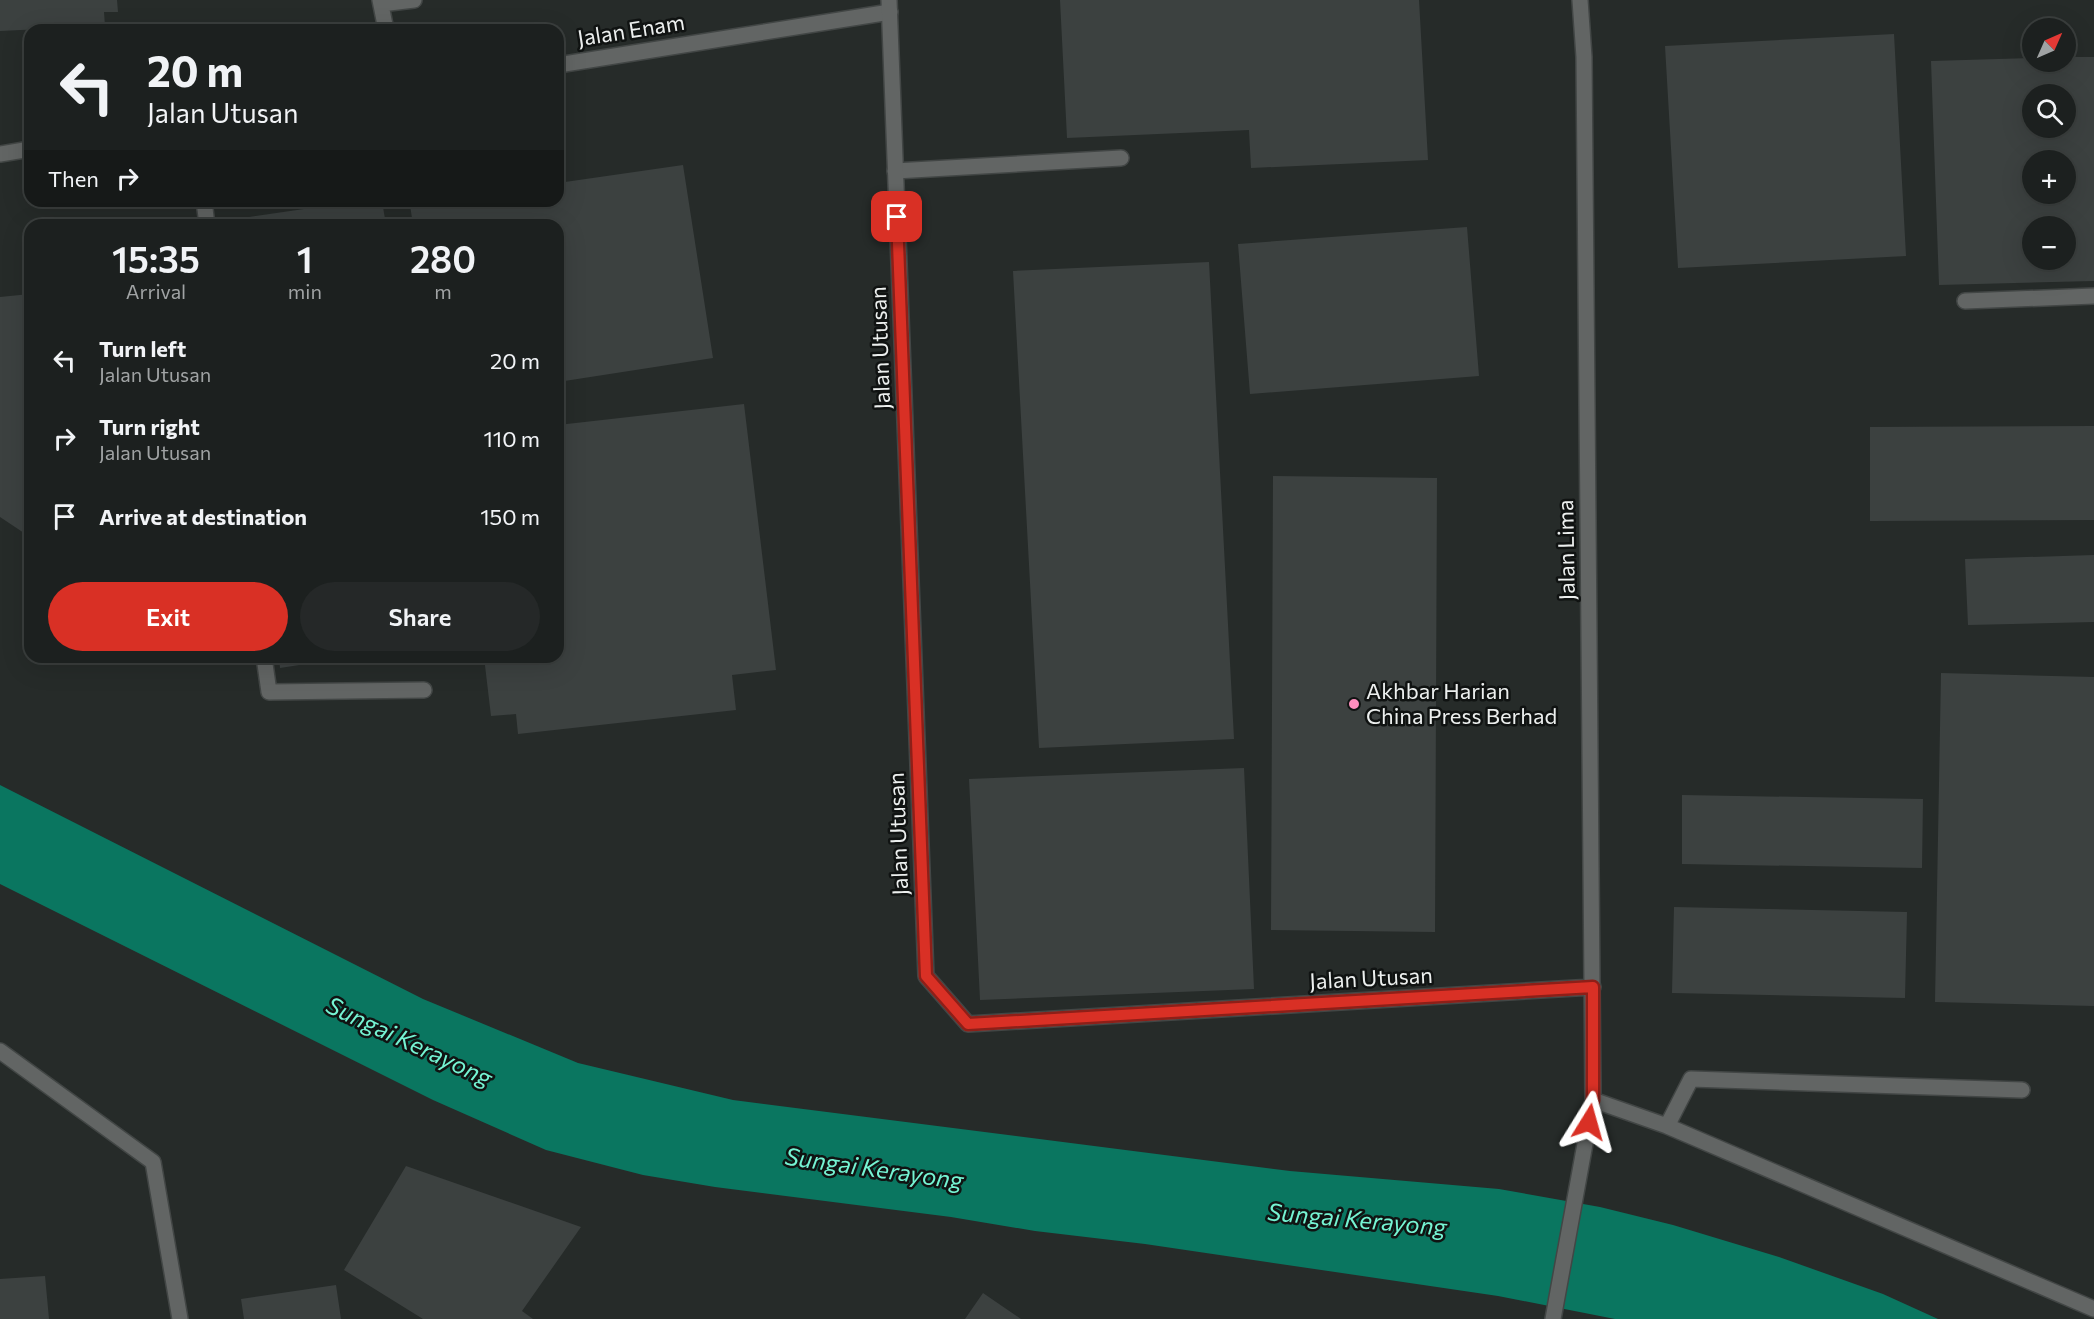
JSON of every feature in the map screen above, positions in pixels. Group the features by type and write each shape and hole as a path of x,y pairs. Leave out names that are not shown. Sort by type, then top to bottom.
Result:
{"street":[{"path":"386,24 380,2 414,0"},
{"name":"Jalan Lima","path":"1553,1319 1593,1100 1584,57 1580,0"},
{"name":"Jalan Utusan","path":"889,6 926,976 968,1024 1593,987"},
{"name":"Jalan Enam","path":"564,64 889,6"},
{"path":"0,154 24,150"},
{"path":"895,171 1121,158"},
{"path":"1965,301 2094,296"},
{"path":"265,663 269,692 424,690"},
{"path":"0,1051 153,1161 180,1319"},
{"path":"1667,1126 1691,1079 2022,1090"},
{"path":"1593,1100 1667,1126 2094,1309"}],"water":[{"name":"Sungai Kerayong","path":"0,785 423,999 578,1063 733,1100 1290,1171 1499,1189 1600,1207 1673,1225 1779,1257 1883,1294 1938,1319 1615,1319 1498,1296 1145,1244 715,1187 643,1175 546,1150 433,1100 0,884"}],"building":[{"path":"0,0 117,0 118,12 104,12 105,24 24,24 24,30 0,31"},
{"path":"1060,0 1419,0 1428,160 1251,168 1249,130 1067,138"},
{"path":"1894,34 1906,256 1678,268 1665,46"},
{"path":"2076,57 2094,57 2094,281 1939,285 1931,61 2022,58 2022,72 2076,72"},
{"path":"683,165 713,358 564,381 564,219 412,219 410,207 564,207 564,182"},
{"path":"318,207 383,207 385,219 235,219"},
{"path":"1467,227 1479,376 1250,394 1238,244"},
{"path":"1209,262 1234,739 1039,748 1013,271"},
{"path":"24,295 24,533 0,517 0,297"},
{"path":"744,404 776,670 732,675 736,710 518,734 516,714 491,716 485,663 564,663 564,424"},
{"path":"2094,426 2094,520 1870,521 1870,427"},
{"name":"Akhbar Harian China Press Berhad","path":"1273,476 1437,478 1435,932 1271,930"},
{"path":"2094,555 2094,622 1968,625 1965,559"},
{"path":"280,663 312,663 280,668"},
{"path":"1941,673 2094,677 2094,1006 1935,1002"},
{"path":"1244,768 1254,989 980,1000 969,779"},
{"path":"1682,795 1923,799 1922,868 1682,864"},
{"path":"1674,907 1907,912 1905,998 1672,993"},
{"path":"406,1166 581,1227 522,1311 533,1319 423,1319 344,1270"},
{"path":"45,1276 49,1319 0,1319 0,1279"},
{"path":"336,1285 341,1319 244,1319 241,1299"},
{"path":"983,1293 1021,1319 965,1319"}],"place":[{"name":"Akhbar Harian China Press Berhad","path":"1354,704"}],"route":[{"path":"897,217 926,976 968,1024 1593,987 1593,1100 1589,1122"}]}
